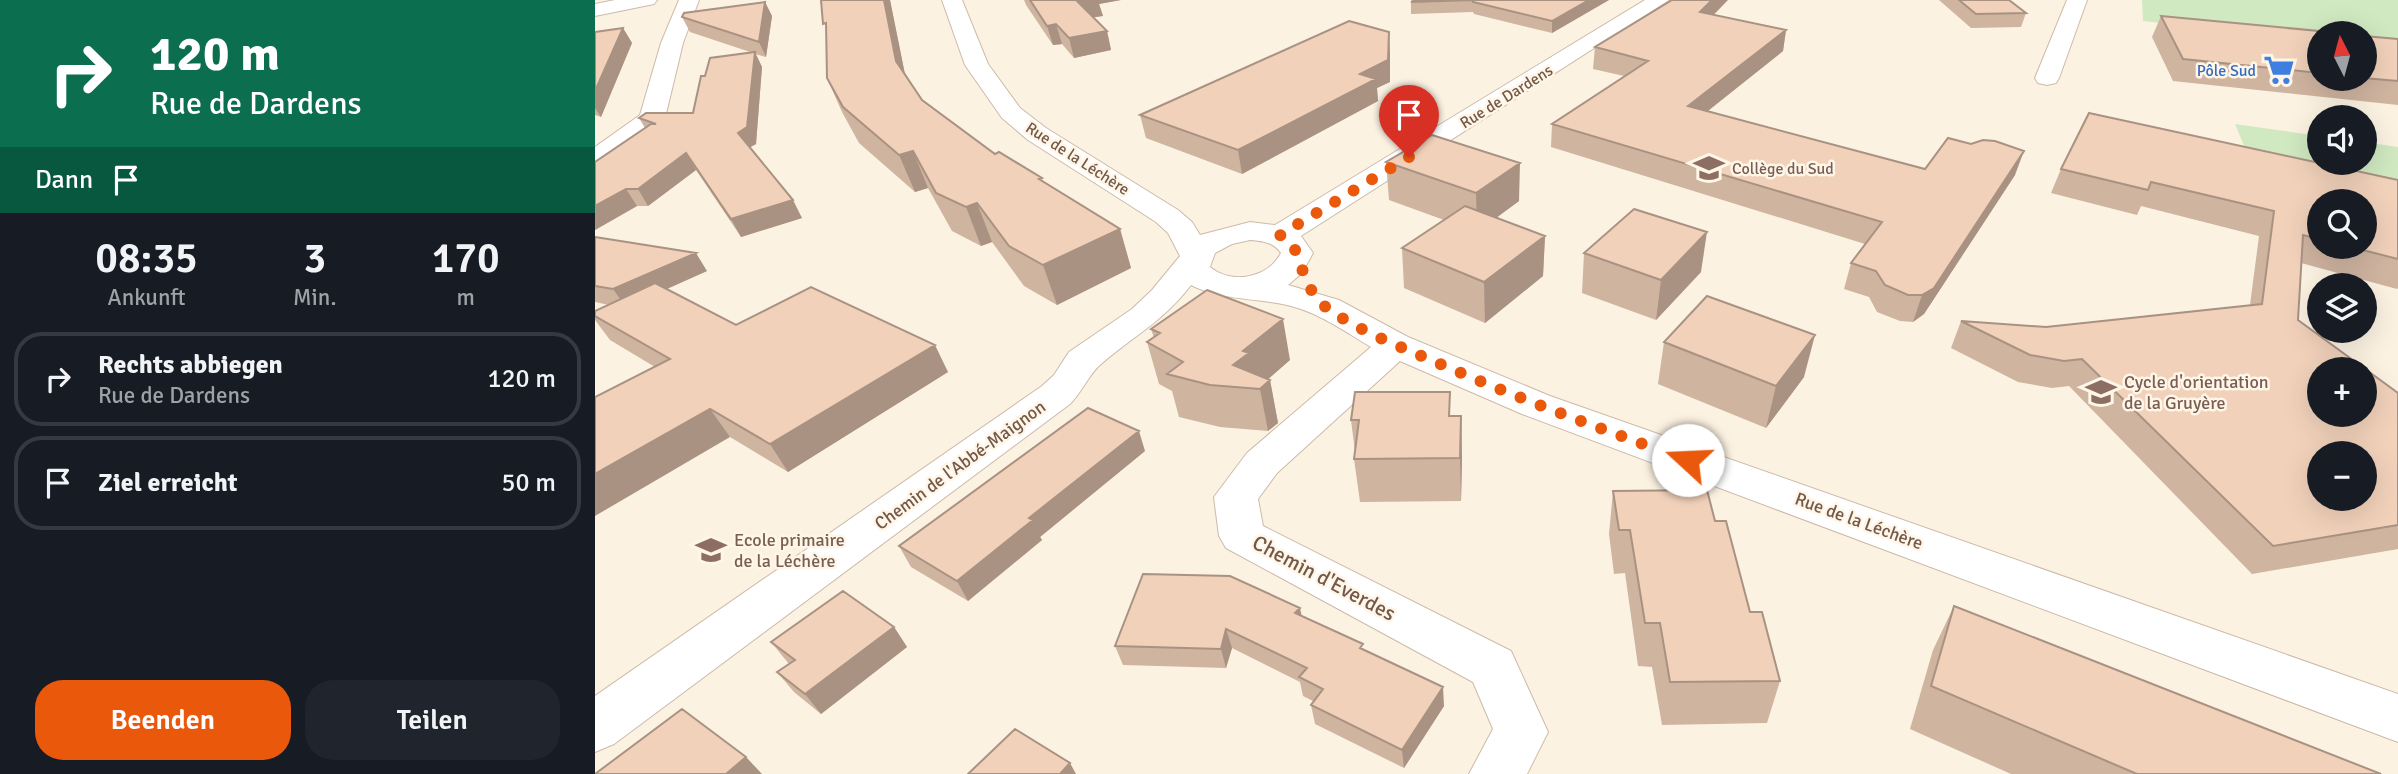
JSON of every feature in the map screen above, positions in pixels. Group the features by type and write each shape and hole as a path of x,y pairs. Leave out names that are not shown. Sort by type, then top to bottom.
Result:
{"street":[{"path":"595,10 647,0"},
{"path":"595,160 652,118 672,43 689,0"},
{"name":"Rue de la Léchère","path":"953,0 977,65 1011,113 1037,134 1149,203 1181,229 1194,258 1193,270 1199,278 1210,284 1298,296 1327,307 1395,345 1536,405 2398,718"},
{"name":"Rue de Dardens","path":"1276,240 1659,0"},
{"path":"2047,78 2077,0"},
{"name":"Rue de la Léchère","path":"1149,203 1276,240 1327,307"},
{"name":"Chemin de l'Abbé-Maignon","path":"595,727 1056,396 1069,383 1082,360 1145,316 1164,297 1194,258 1218,238 1276,240 1294,262 1287,271 1274,279 1185,299 1145,316"},
{"name":"Chemin d'Everdes","path":"1395,345 1262,463 1236,497 1242,536 1493,667 1521,732 1497,774"}],"green space":[{"path":"2142,0 2398,0 2398,49 2377,47 2377,21 2307,21 2307,40 2143,21"},
{"path":"2235,124 2307,134 2307,173 2252,165"},
{"path":"2377,144 2398,147 2398,187 2318,175 2377,175"}],"building":[{"path":"821,0 884,0 896,61 922,100 995,154 999,152 1120,229 1043,265 1009,246 977,203 966,207 936,193 913,151 899,155 843,107 827,78 826,23 823,24"},
{"path":"1030,0 1081,0 1077,1 1107,31 1069,38 1056,24 1047,26"},
{"path":"1415,0 1473,0 1411,2"},
{"path":"1473,0 1589,0 1552,21"},
{"path":"1672,0 1712,0 1700,12 1786,30 1688,106 1925,169 1948,138 1971,144 1983,140 1995,141 2024,151 1934,288 1922,295 1908,295 1885,285 1876,271 1851,263 1882,222 1552,124 1648,61 1595,47"},
{"path":"1959,0 2009,0 2026,13 1976,14"},
{"path":"765,2 759,42 682,17 684,13"},
{"path":"2161,16 2307,30 2307,72 2183,59"},
{"path":"1349,21 1389,32 1388,60 1360,74 1376,79 1238,150 1140,115"},
{"path":"623,28 595,91 595,32"},
{"path":"2377,37 2398,39 2398,81 2377,79"},
{"path":"755,52 747,127 738,133 793,200 731,219 686,153 638,189 626,189 595,206 595,162 651,124 656,124 639,118 646,113 693,113 701,76 705,76 710,58"},
{"path":"2089,113 2307,160 2307,175 2375,175 2398,180 2398,259 2377,254 2377,189 2307,189 2307,236 2303,235 2298,320 2307,327 2307,343 2330,343 2349,357 2307,357 2307,427 2377,427 2377,378 2398,393 2398,525 2273,546 2082,359 2064,361 2030,355 1961,321 2046,327 2262,304 2274,211 2151,182 2148,190 2061,169"},
{"path":"1432,135 1520,163 1476,193 1386,162"},
{"path":"1465,206 1545,236 1484,282 1402,248"},
{"path":"1634,209 1707,232 1661,280 1584,253"},
{"path":"595,237 696,253 613,289 595,286"},
{"path":"655,283 736,325 811,287 935,345 770,444 710,409 595,474 595,397 670,359 595,316 595,311"},
{"path":"1207,290 1283,319 1243,351 1249,353 1233,365 1270,380 1260,389 1210,385 1167,374 1183,362 1147,342 1160,333 1151,329"},
{"path":"1707,296 1815,335 1776,386 1664,342"},
{"path":"1355,392 1450,392 1449,416 1461,416 1460,458 1354,459 1359,420 1351,420"},
{"path":"1088,408 1139,431 1029,518 1033,520 957,581 899,546"},
{"path":"1707,490 1715,521 1726,521 1750,612 1762,612 1780,681 1670,682 1660,623 1645,623 1630,530 1619,530 1613,491"},
{"path":"1143,574 1230,576 1300,608 1295,613 1363,644 1360,648 1443,687 1402,750 1311,705 1323,689 1299,677 1307,668 1226,629 1221,649 1115,646"},
{"path":"843,591 894,627 805,694 777,672 795,660 771,642"},
{"path":"1954,606 2381,774 2137,774 1931,686"},
{"path":"682,709 746,757 726,774 595,774"},
{"path":"1015,729 1070,763 1060,774 968,774"}],"place":[{"name":"Pôle Sud","path":"2279,70"},
{"name":"Collège du Sud","path":"1709,168"},
{"name":"Cycle d'orientation de la Gruyère","path":"2101,392"},
{"name":"Ecole primaire de la Léchère","path":"711,550"}],"route":[{"path":"1409,157 1280,235 1292,243 1301,271 1311,290 1327,307 1395,345 1536,405 1688,460"}]}
